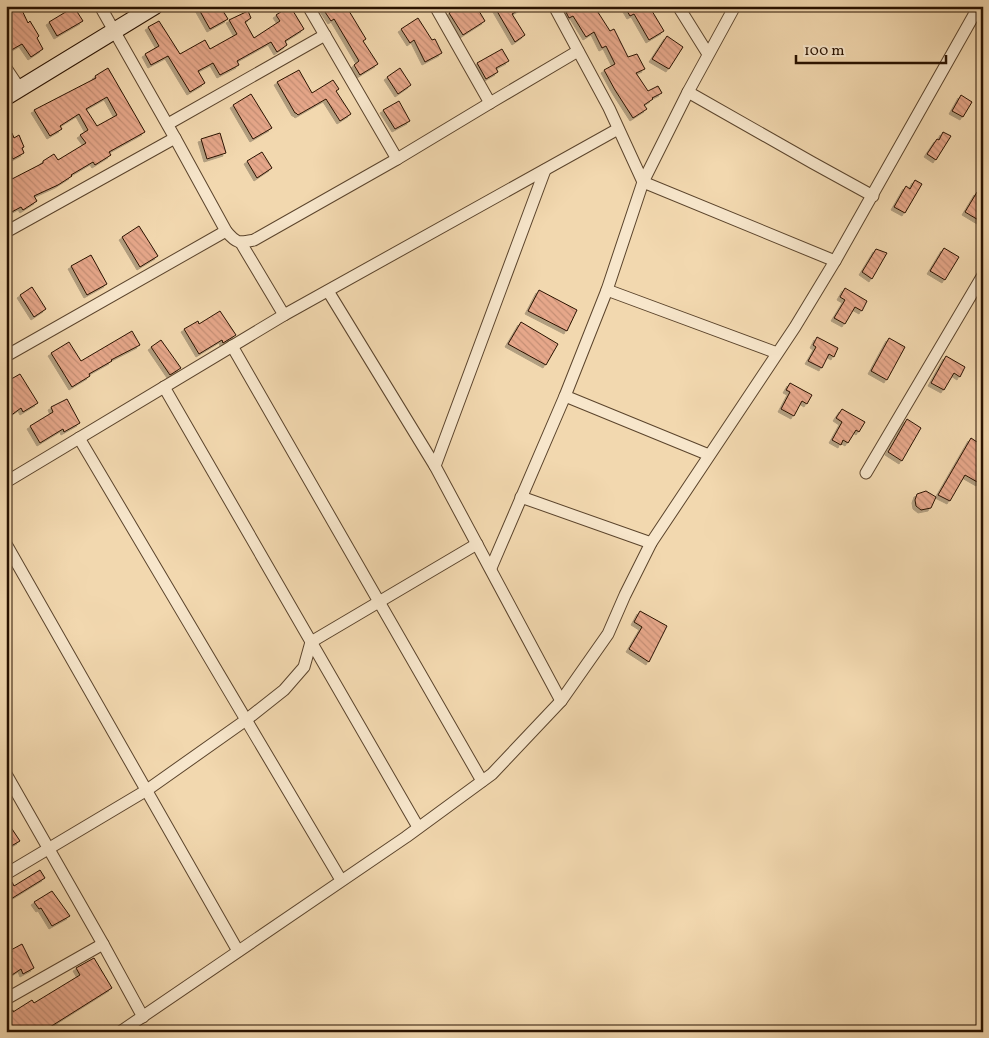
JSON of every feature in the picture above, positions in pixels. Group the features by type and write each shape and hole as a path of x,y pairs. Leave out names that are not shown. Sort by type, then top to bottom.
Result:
{"street":[{"path":"100,6 168,124 226,232 233,239 241,243 284,315"},
{"path":"6,68 13,93 155,6"},
{"path":"308,6 397,159"},
{"path":"435,6 490,103"},
{"path":"554,6 644,182 835,261"},
{"path":"678,6 708,54"},
{"path":"491,568 565,396 607,290 644,182 688,92 735,6"},
{"path":"120,1032 492,774 561,701 608,634 624,595 651,543 777,353 835,261 978,14"},
{"path":"168,124 325,35"},
{"path":"241,243 254,240 397,159 578,51"},
{"path":"688,92 873,196"},
{"path":"6,482 284,315 618,129"},
{"path":"6,232 175,138"},
{"path":"435,466 545,170"},
{"path":"6,356 226,232"},
{"path":"866,473 983,275"},
{"path":"607,290 777,353"},
{"path":"328,291 435,466 561,701"},
{"path":"232,346 482,781"},
{"path":"164,387 418,827"},
{"path":"565,396 709,455"},
{"path":"79,438 341,880"},
{"path":"521,497 651,543"},
{"path":"6,544 238,951"},
{"path":"6,874 147,790 246,720 284,690 304,667 311,642 477,544"},
{"path":"6,774 104,944 143,1017"},
{"path":"6,999 104,944"}],"building":[{"path":"14,6 20,6 28,23 30,21 39,36 37,38 43,49 31,57 22,44 6,53 6,10"},
{"path":"197,6 220,6 228,19 210,29"},
{"path":"290,6 304,29 285,41 287,45 277,52 271,42 237,61 239,65 220,75 213,63 198,71 205,83 190,92 168,56 151,65 145,54 159,46 148,27 159,21 180,54 205,40 210,49 237,34 229,20 248,11 251,18 245,22 254,38 280,21 276,15"},
{"path":"321,6 346,6 366,39 363,41 378,64 360,75 354,65 359,61 334,19 331,21"},
{"path":"459,6 476,6 485,21 463,35 449,13"},
{"path":"494,6 526,6 512,14 525,35 515,42"},
{"path":"563,6 594,6 610,31 614,29 628,57 637,54 645,69 636,73 648,91 658,86 662,93 644,105 647,109 633,118 604,70 615,64 606,46 602,48 594,32 586,37 573,16 569,18"},
{"path":"624,6 649,6 664,31 649,40 634,14 630,16"},
{"path":"74,7 83,21 57,36 49,22"},
{"path":"418,18 432,40 435,39 442,53 425,62 414,40 410,43 401,29"},
{"path":"667,36 683,47 669,69 652,59"},
{"path":"502,49 509,61 496,68 498,72 486,79 477,63"},
{"path":"108,68 145,132 109,152 111,155 95,165 93,162 58,185 34,196 37,201 23,210 21,207 6,215 6,169 12,179 43,163 43,161 54,154 58,160 86,143 80,135 88,130 79,114 60,126 62,129 50,136 34,110 96,78 95,76","holes":["107,97 117,115 97,126 86,109"]},
{"path":"400,68 411,85 398,94 387,77"},
{"path":"299,70 312,93 333,80 339,89 336,91 351,114 340,121 326,99 298,115 295,113 277,82"},
{"path":"251,94 272,128 253,139 233,105"},
{"path":"961,95 972,102 963,117 952,111"},
{"path":"399,101 410,121 395,129 383,110"},
{"path":"943,132 951,136 936,160 927,154"},
{"path":"12,133 14,138 19,135 24,147 22,148 24,153 13,159 6,145 6,136"},
{"path":"220,133 226,153 207,159 201,139"},
{"path":"262,152 272,168 257,178 247,161"},
{"path":"915,180 922,184 905,213 894,207 906,186 910,189"},
{"path":"977,192 983,195 983,216 980,221 965,212"},
{"path":"139,226 158,256 140,267 122,237"},
{"path":"944,248 959,257 945,280 930,271"},
{"path":"876,249 887,253 872,279 862,272"},
{"path":"91,255 107,284 87,295 71,266"},
{"path":"32,287 46,309 34,317 20,295"},
{"path":"845,288 867,301 862,311 855,307 845,324 834,318 845,300 840,297"},
{"path":"539,290 577,310 567,331 528,311"},
{"path":"220,311 236,335 223,343 222,340 199,354 184,329 198,321 199,324"},
{"path":"521,322 558,344 546,365 508,344"},
{"path":"132,331 140,345 111,360 72,387 51,353 69,342 81,361"},
{"path":"817,337 838,348 834,357 829,354 822,368 808,361 816,347 813,345"},
{"path":"889,338 905,347 887,380 871,371"},
{"path":"161,340 181,368 170,375 151,347"},
{"path":"946,356 965,367 960,377 954,373 944,390 931,383"},
{"path":"20,374 38,403 23,412 21,408 6,419 6,382"},
{"path":"790,383 812,395 807,404 802,401 794,416 781,409 790,392 786,390"},
{"path":"67,399 80,423 64,432 63,429 40,443 30,426 53,412 51,407"},
{"path":"842,409 865,422 859,432 856,430 848,443 843,440 841,445 832,440 842,422 836,418"},
{"path":"907,419 921,428 902,461 888,452"},
{"path":"971,438 983,446 983,477 979,483 965,475 950,501 938,495"},
{"path":"926,491 936,497 931,508 921,510 916,506 915,500 917,494"},
{"path":"640,611 667,626 649,662 629,649 642,627 634,622"},
{"path":"6,820 20,841 6,849"},
{"path":"40,870 45,878 6,902 6,886 12,882 14,886"},
{"path":"52,891 70,916 52,926 41,908 39,909 34,902"},
{"path":"22,944 34,968 23,974 21,969 6,979 6,956 12,952 11,950"},
{"path":"94,958 112,988 42,1032 6,1032 6,1014 13,1010 13,1012 32,1000 34,1003 80,975 76,968"}]}
